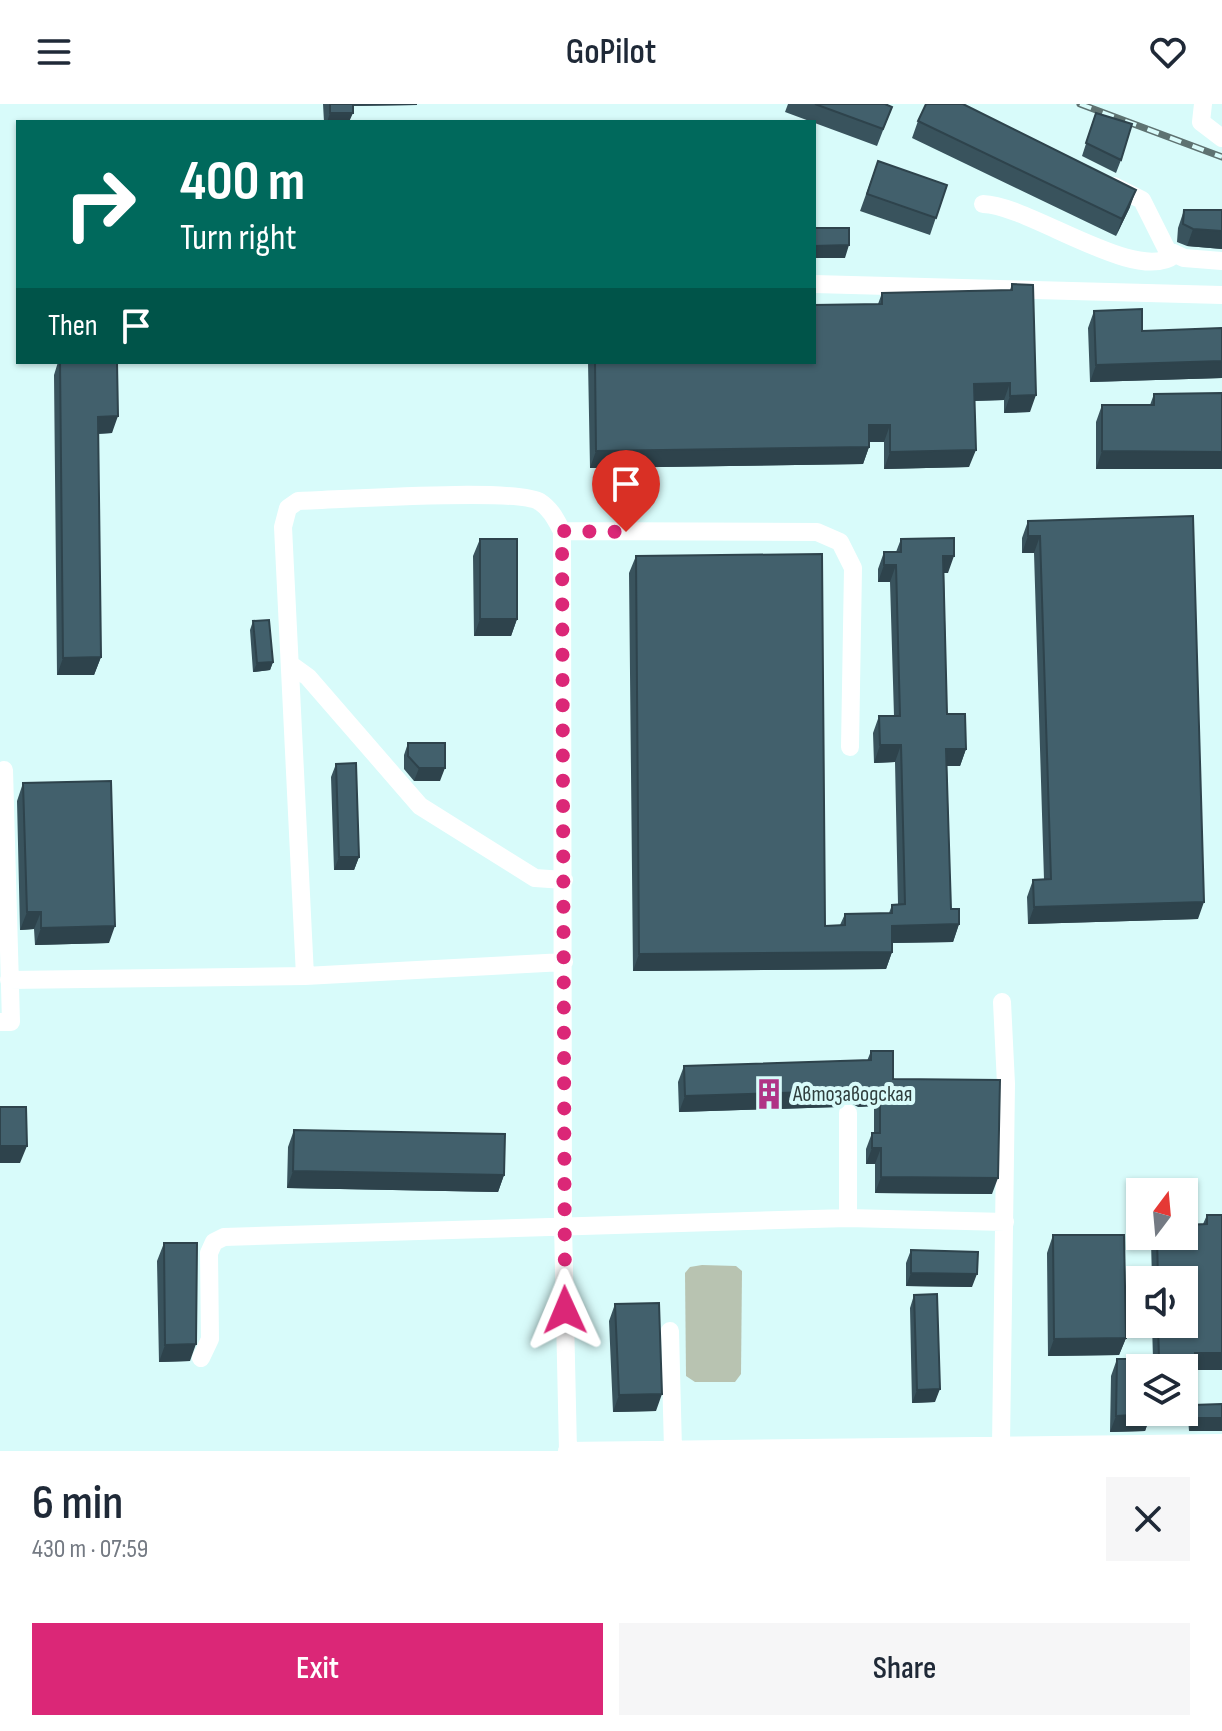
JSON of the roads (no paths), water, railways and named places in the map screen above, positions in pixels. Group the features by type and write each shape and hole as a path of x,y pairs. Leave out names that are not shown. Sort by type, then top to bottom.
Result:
{"street":[{"path":"1203,104 1201,122 1222,138"},
{"path":"1102,180 1142,200 1167,250 1174,255 1222,261"},
{"path":"983,204 1017,211 1096,247 1141,261 1164,262 1174,255"},
{"path":"816,284 1222,295"},
{"path":"305,976 283,527 288,508 298,501 526,496 540,502 553,513 562,531 563,1225 567,1451 1222,1443"},
{"path":"562,531 817,532 840,542 853,568 850,747"},
{"path":"290,664 308,677 420,806 535,878 564,880"},
{"path":"0,1022 11,1022 4,770"},
{"path":"9,980 305,976 564,962"},
{"path":"1001,1445 1005,1222 998,1084 1002,1002"},
{"path":"848,1113 848,1218"},
{"path":"201,1358 210,1339 209,1253 214,1242 224,1237 848,1218 1005,1222"},
{"path":"670,1331 673,1450"}],"railway":[{"path":"1080,104 1222,157"}],"place":[{"name":"Автозаводская","path":"769,1094"}]}
